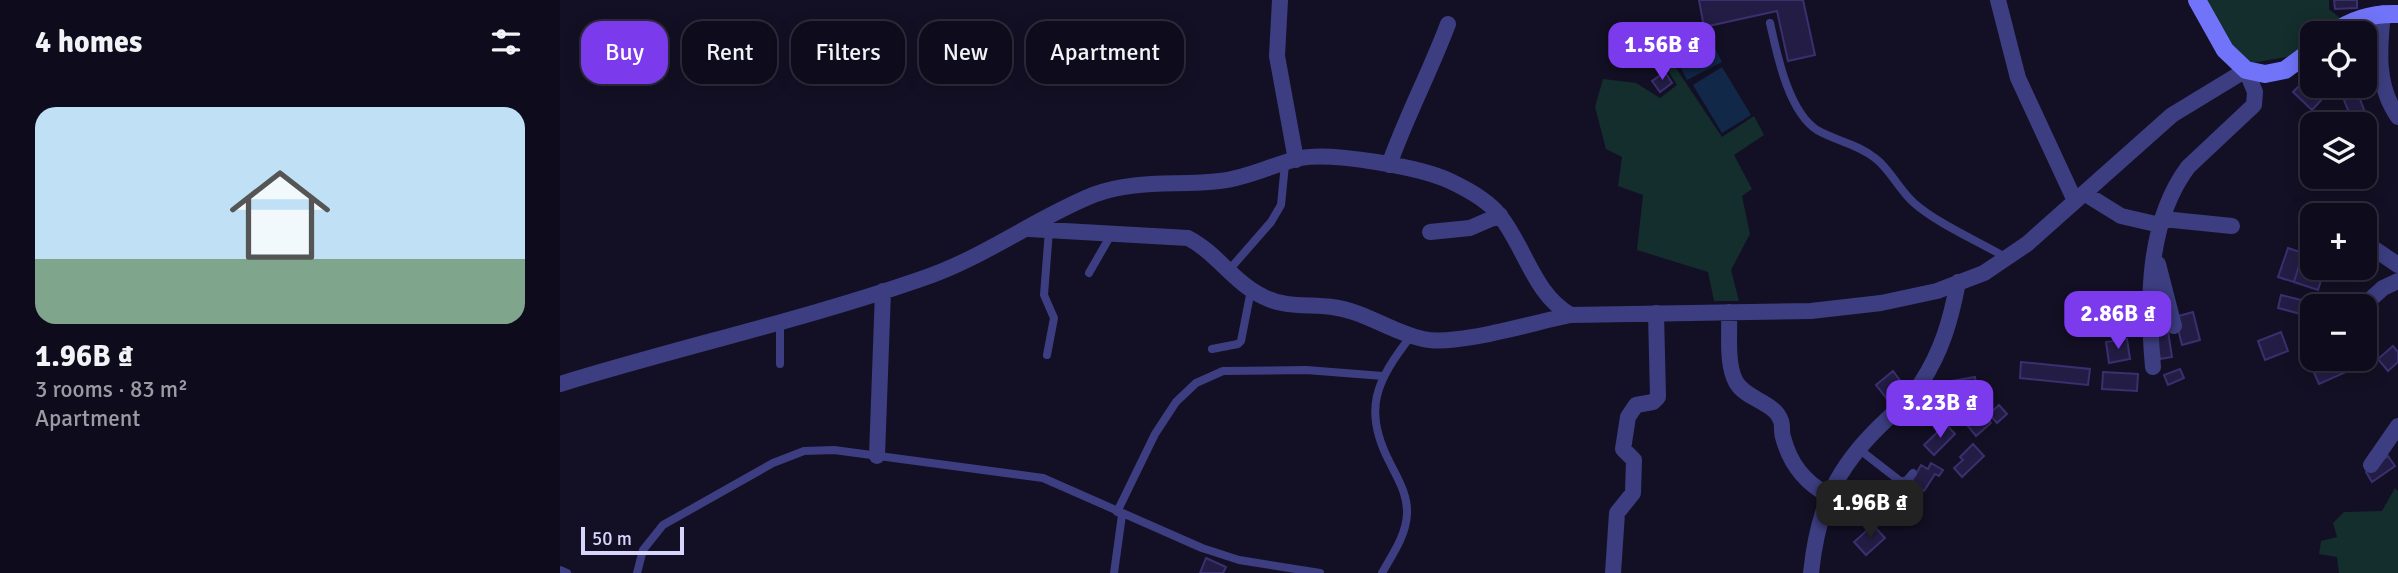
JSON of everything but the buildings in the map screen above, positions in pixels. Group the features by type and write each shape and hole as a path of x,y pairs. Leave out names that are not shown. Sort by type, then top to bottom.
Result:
{"street":[{"path":"1280,0 1277,56 1291,162"},
{"path":"1998,0 2018,78 2079,197 2121,216 2162,222 2232,226"},
{"path":"2153,367 2150,306 2155,255 2162,222 2188,167 2254,105 2255,92 2246,70 2225,50 2197,0"},
{"path":"2359,21 2390,13 2380,70 2387,100 2398,117"},
{"path":"1390,165 1401,132 1431,73 1448,24"},
{"path":"1029,229 1188,239 1202,246 1251,290 1278,304 1333,307 1368,316 1427,341 1460,338 1571,314 1811,311 1881,303 1984,272 2027,244 2172,115 2246,70 2265,74 2286,70 2300,59"},
{"path":"560,384 923,279 1029,229 1063,208 1116,189 1135,184 1248,178 1291,162 1336,158 1390,165 1447,180 1483,200 1500,215 1554,305 1571,314"},
{"path":"1430,232 1470,228 1500,215"},
{"path":"2377,251 2398,265"},
{"path":"2155,255 2174,326"},
{"path":"2376,294 2398,281"},
{"path":"1811,573 1816,528 1828,495 1860,450 1921,383 1943,344 1958,282"},
{"path":"877,456 883,291"},
{"path":"1729,312 1732,366 1737,384 1767,405 1781,420 1783,439 1799,473 1806,482 1828,495"},
{"path":"1614,573 1617,513 1631,497 1634,486 1634,460 1623,449 1628,417 1636,405 1653,402 1658,397 1656,313"},
{"path":"1921,383 1950,414 1958,416 1972,413"},
{"path":"2371,465 2398,425"}],"lane":[{"path":"1770,23 1782,73 1800,110 1816,129 1863,149 1879,160 1893,182 1915,204 2007,258"},
{"path":"1229,270 1271,222 1281,205 1291,162"},
{"path":"1047,355 1054,318 1044,295 1049,230"},
{"path":"1089,273 1112,233"},
{"path":"1212,349 1241,341 1251,290"},
{"path":"780,320 780,365"},
{"path":"1382,573 1402,537 1407,514 1404,490 1381,446 1374,420 1378,387 1410,336"},
{"path":"1114,573 1119,511 1155,434 1176,402 1196,383 1223,371 1306,370 1383,376"},
{"path":"637,573 643,550 663,524 773,463 804,451 834,450 1043,478 1202,548 1240,560 1320,573"},
{"path":"1860,450 1900,481 1906,481 1913,473"},
{"path":"560,570 567,573"}],"green space":[{"path":"2206,0 2329,0 2329,9 2340,18 2336,21 2300,21 2300,50 2292,56 2251,63 2233,47"},
{"path":"1674,65 1722,137 1754,116 1764,135 1734,155 1752,189 1742,196 1750,234 1731,270 1739,301 1714,301 1708,272 1637,250 1643,195 1618,186 1622,157 1606,149 1595,107 1603,79 1636,83 1660,98 1677,85 1668,71"},
{"path":"2395,488 2398,491 2398,573 2339,573 2337,557 2319,554 2321,541 2337,537 2333,523 2344,512 2382,511"}],"water":[{"path":"1712,42 1722,62 1687,80 1677,60"},
{"path":"1722,67 1751,115 1722,133 1693,85"}]}
